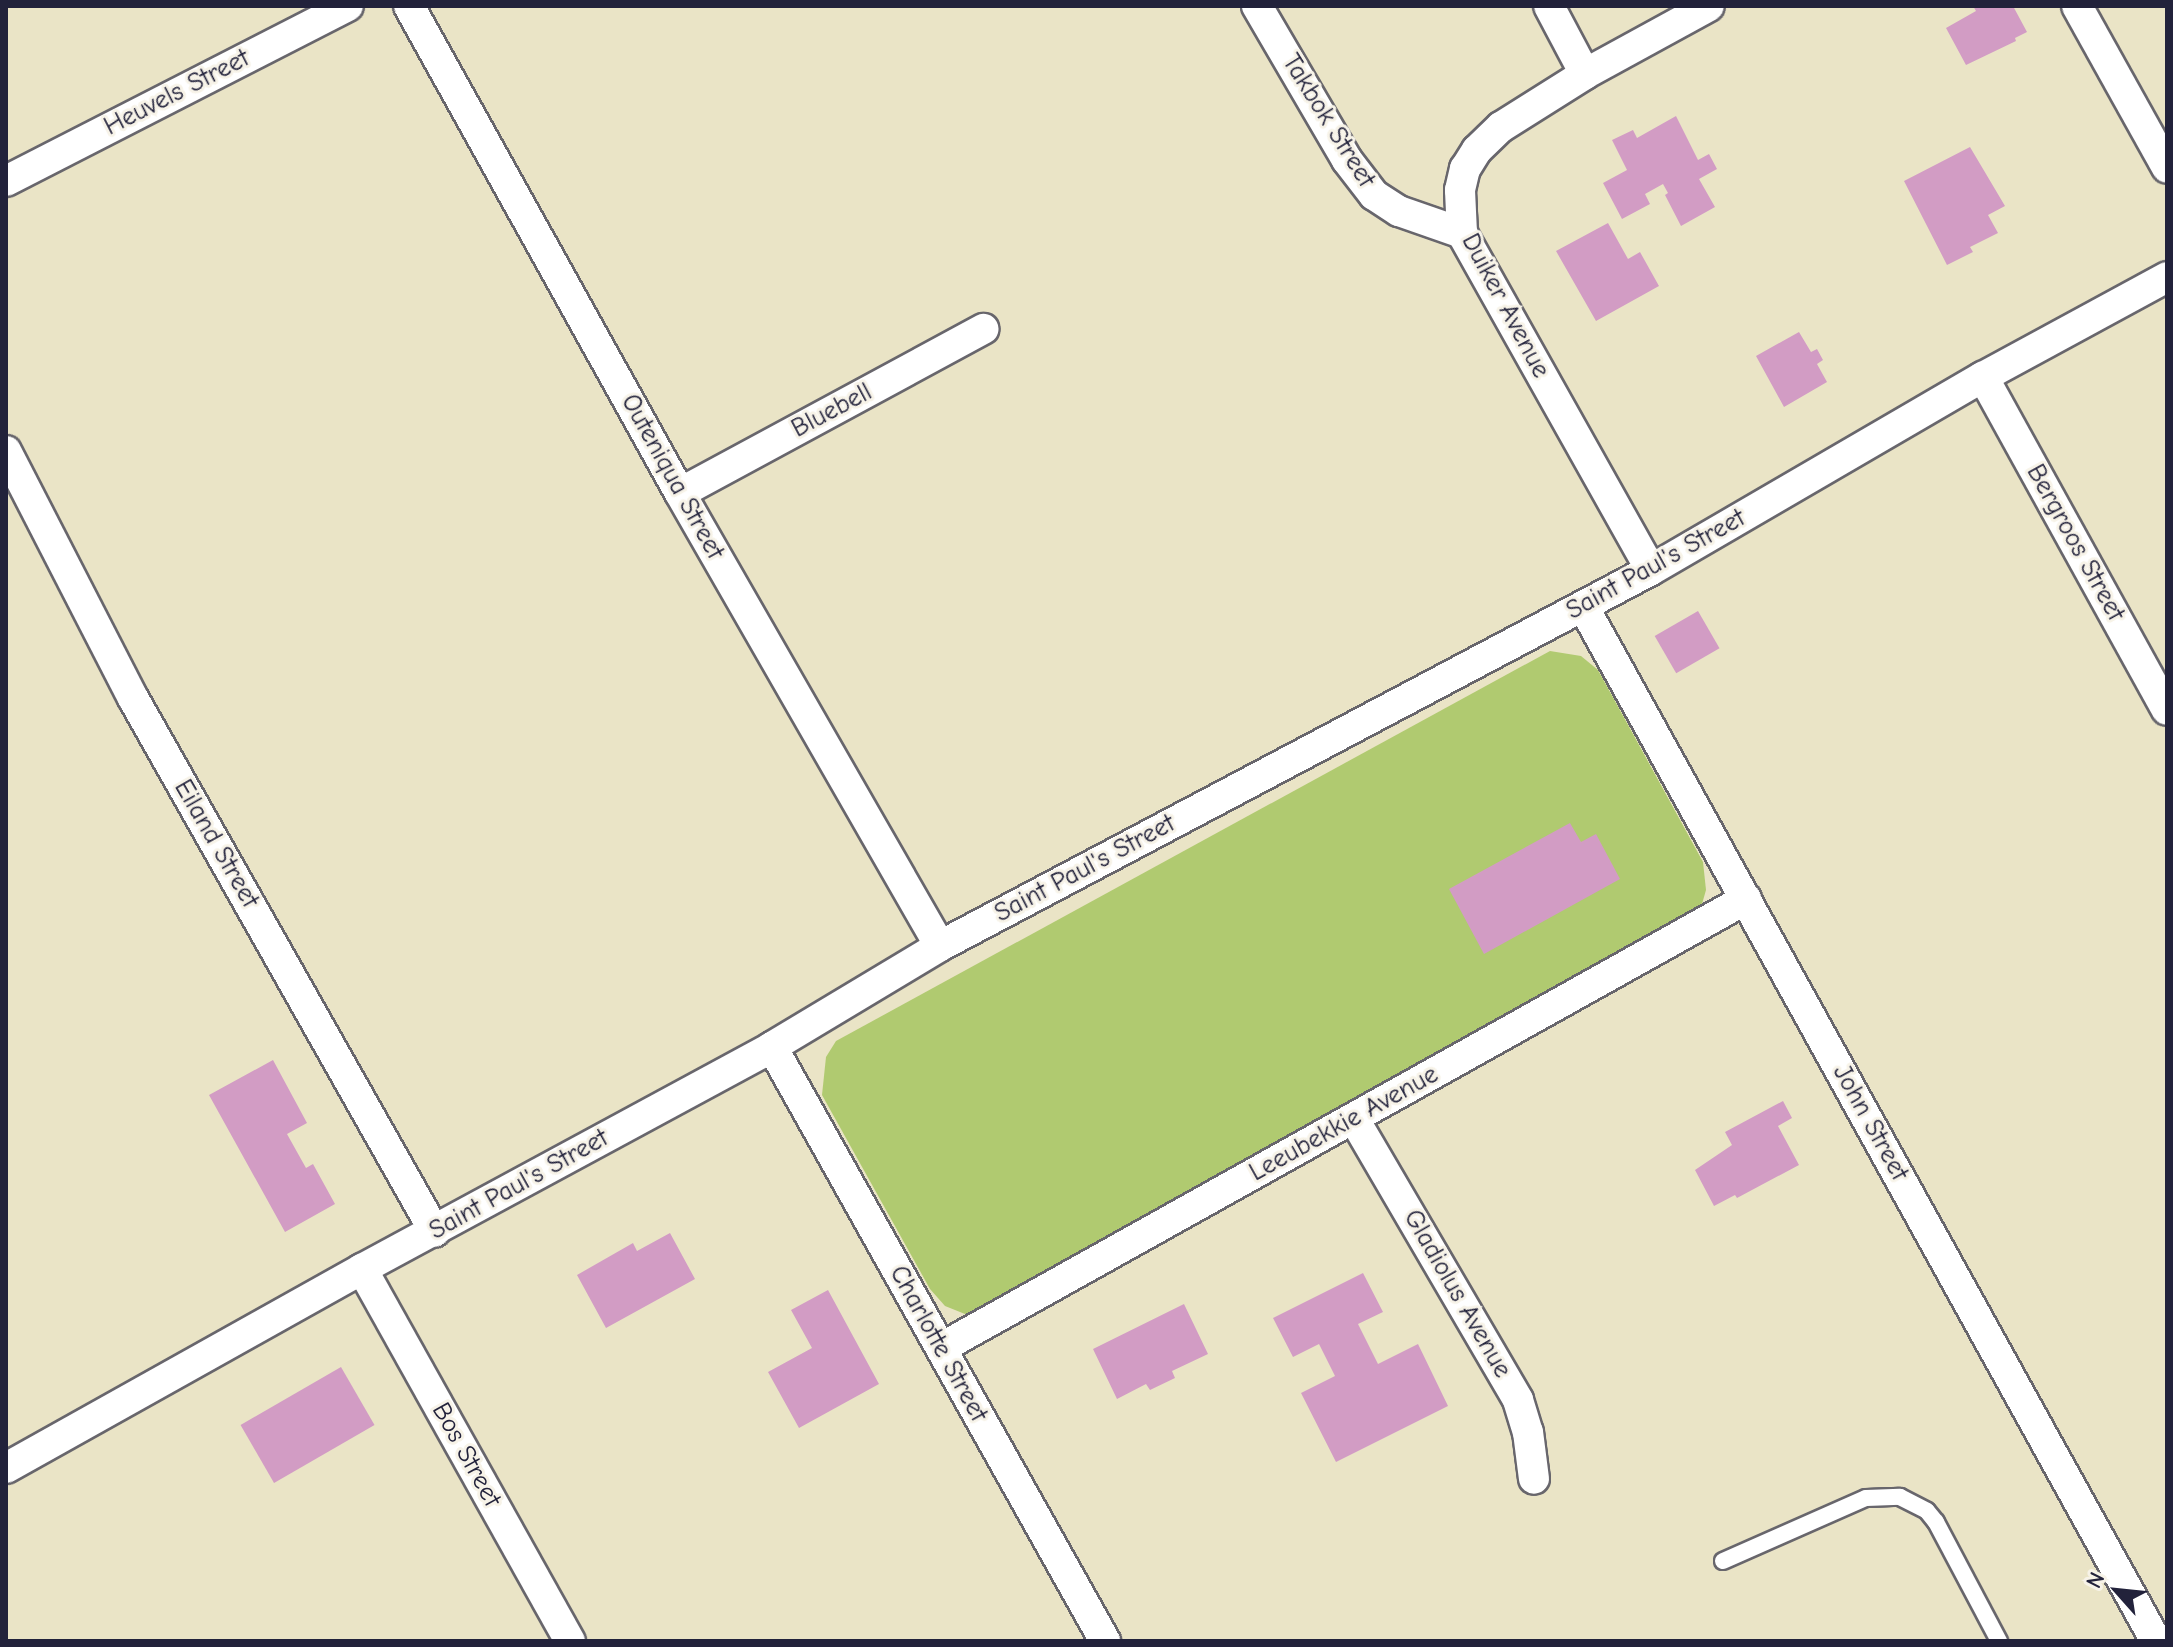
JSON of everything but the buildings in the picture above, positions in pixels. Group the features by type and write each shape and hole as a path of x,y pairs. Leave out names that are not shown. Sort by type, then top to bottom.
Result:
{"street":[{"name":"Heuvels Street","path":"6,181 348,6"},
{"name":"Outeniqua Street","path":"409,6 680,493 940,946"},
{"name":"Takbok Street","path":"1257,6 1347,160 1374,195 1399,211 1462,233"},
{"path":"1549,6 1585,74"},
{"name":"Duiker Avenue","path":"1651,570 1462,233 1460,190 1465,169 1477,150 1501,127 1585,74 1709,6"},
{"path":"2077,6 2167,168"},
{"name":"Saint Paul's Street","path":"6,1468 362,1269 772,1047 940,946 1651,570 1983,377 2167,277"},
{"name":"Bluebell","path":"680,493 983,329"},
{"name":"Bergroos Street","path":"1983,377 2167,710"},
{"name":"Eiland Street","path":"6,451 133,698 435,1232"},
{"name":"John Street","path":"1583,606 2156,1641"},
{"name":"Leeubekkie Avenue","path":"941,1348 1746,899"},
{"name":"Charlotte Street","path":"772,1047 1105,1641"},
{"name":"Gladiolus Avenue","path":"1354,1119 1518,1400 1528,1432 1534,1479"},
{"name":"Bos Street","path":"362,1269 570,1641"}],"lane":[{"path":"1723,1561 1866,1498 1900,1497 1927,1511 1936,1522 1999,1641"}],"green space":[{"path":"1550,651 1581,656 1598,670 1703,862 1706,890 1702,904 1690,921 980,1311 965,1314 945,1306 930,1289 822,1095 826,1057 836,1041"}]}
